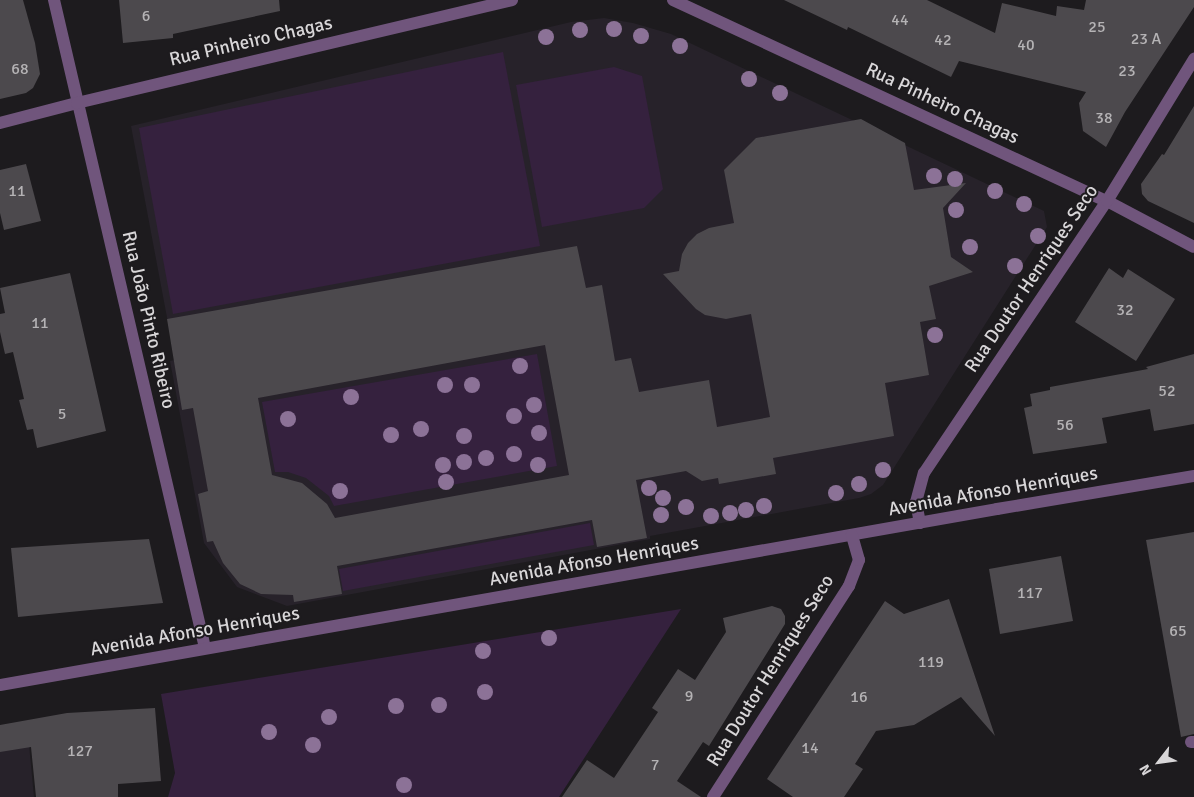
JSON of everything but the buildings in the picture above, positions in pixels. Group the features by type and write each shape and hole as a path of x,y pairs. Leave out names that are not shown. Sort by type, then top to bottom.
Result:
{"street":[{"name":"Rua João Pinto Ribeiro","path":"54,0 206,648"},
{"name":"Rua Pinheiro Chagas","path":"0,123 512,0"},
{"name":"Rua Pinheiro Chagas","path":"673,0 1107,201 1194,247"},
{"name":"Rua Doutor Henriques Seco","path":"920,523 916,502 924,473 1107,201 1194,59"},
{"name":"Avenida Afonso Henriques","path":"0,685 1194,476"},
{"name":"Rua Doutor Henriques Seco","path":"713,797 849,586 859,560 852,535"}],"shaded area":[{"path":"604,18 633,23 671,34 1044,211 1047,227 883,485 871,494 859,498 650,536 650,539 287,606 237,587 204,543 170,361 175,360 131,126 571,22"},
{"path":"503,52 540,246 173,314 139,128"},
{"path":"614,67 642,76 663,189 644,208 542,227 516,85"},
{"path":"537,354 557,466 334,506 329,496 306,478 288,472 275,472 262,402"},
{"path":"590,523 594,545 343,591 339,569"},
{"path":"681,609 559,797 168,797 175,773 161,694"},
{"path":"27,723 34,797 0,797 0,727"}]}
